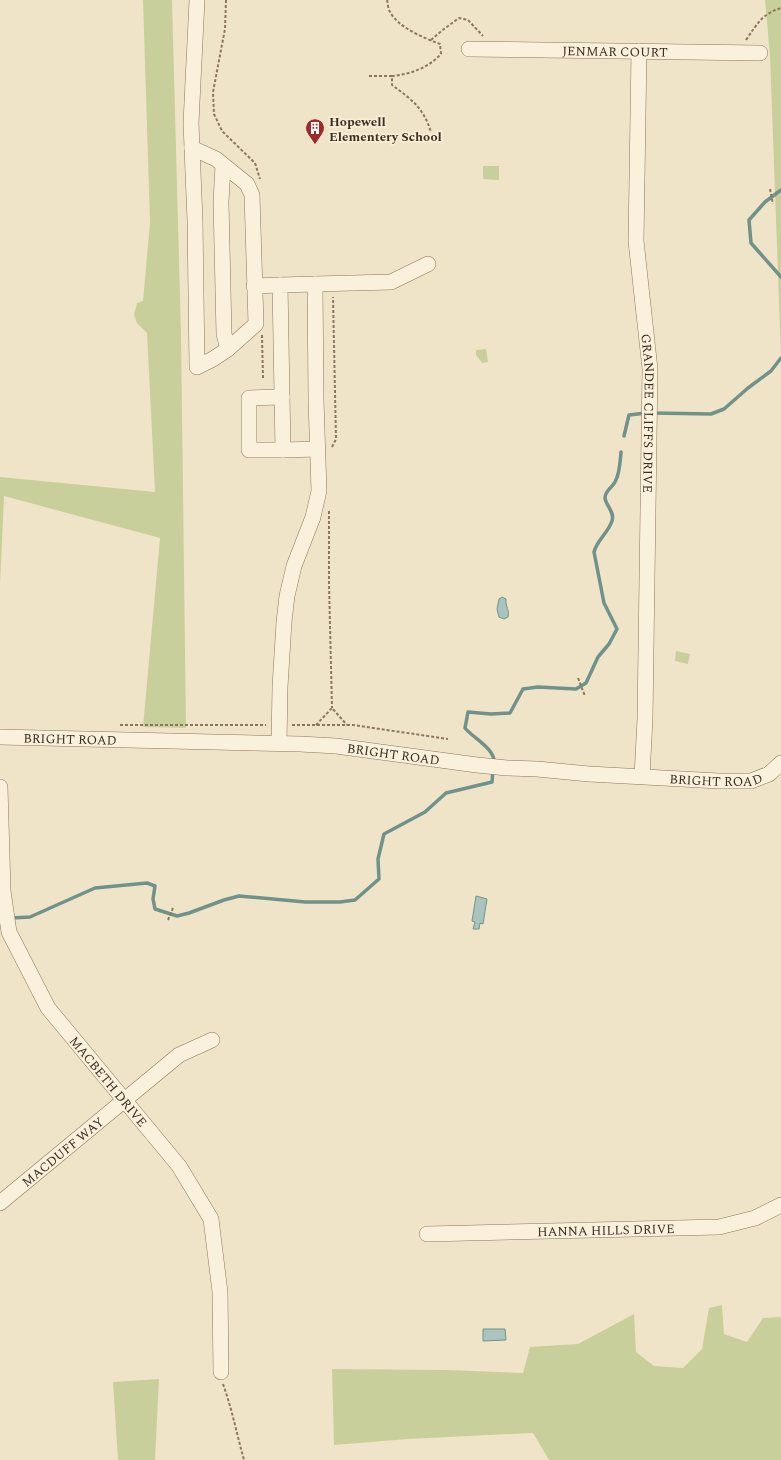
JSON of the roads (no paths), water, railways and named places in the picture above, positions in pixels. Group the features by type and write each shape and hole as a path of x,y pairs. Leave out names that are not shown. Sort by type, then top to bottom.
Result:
{"street":[{"path":"192,148 216,159 247,184 252,195 256,324 228,349 197,367 195,221 192,148 191,123 198,0"},
{"name":"JENMAR COURT","path":"469,49 760,53"},
{"name":"GRANDEE CLIFFS DRIVE","path":"639,51 636,241 650,369 645,719 642,776"},
{"path":"222,164 221,202 224,334 228,349"},
{"path":"254,286 391,282 428,264"},
{"path":"279,743 280,687 287,596 294,566 313,517 319,490 316,400 315,284"},
{"path":"280,285 283,450"},
{"path":"282,397 248,398 250,450 318,449"},
{"name":"BRIGHT ROAD","path":"0,737 279,743 336,746 507,768 719,781 751,781 769,774 781,763"},
{"name":"MACBETH DRIVE","path":"0,787 3,891 9,932 48,1008 179,1166 211,1219 220,1292 221,1372"},
{"name":"MACDUFF WAY","path":"0,1203 180,1055 212,1040"},
{"name":"HANNA HILLS DRIVE","path":"427,1234 720,1227 755,1218 781,1205"}],"water":[{"path":"502,597 506,599 508,613 508,617 504,619 499,617 497,609 499,599"},
{"path":"476,896 487,899 483,924 480,923 479,929 473,929 475,922 472,921"},
{"path":"483,1329 505,1329 506,1340 483,1341"}],"waterway":[{"path":"781,190 765,202 749,220 751,243 781,277"},
{"path":"652,413 711,414 724,409 748,388 771,371 781,358"},
{"path":"624,436 629,415 646,413"},
{"path":"494,764 492,754 484,744 465,728 468,712 491,714 510,713 523,689 538,687 576,689 586,683 598,657 609,644 617,629 604,603 594,552 613,518 605,495 617,479 620,467 621,452"},
{"path":"11,918 30,917 95,888 147,883 155,886 153,899 155,909 177,916 239,896 305,902 340,902 355,900 379,879 378,859 384,834 425,812 446,793 492,782 493,770"}],"place":[{"name":"Hopewell Elementery School","path":"315,145"}]}
